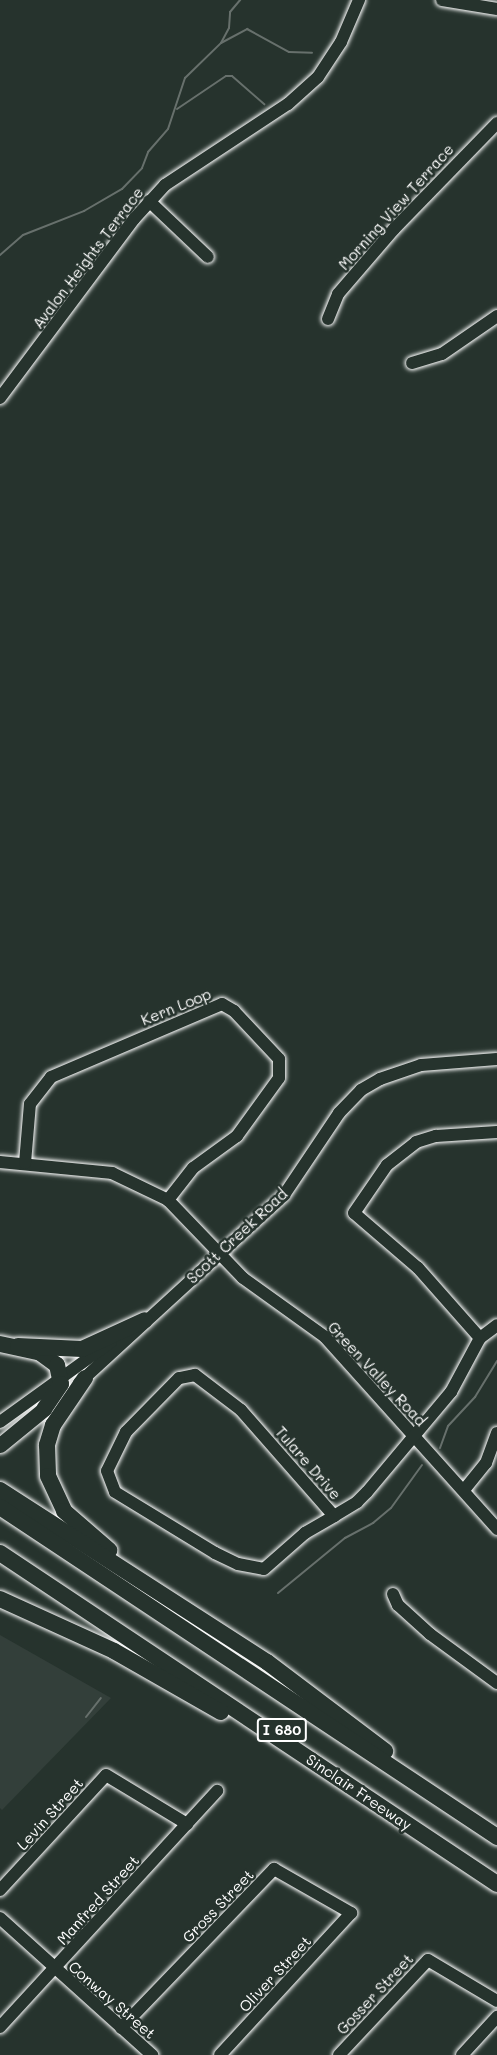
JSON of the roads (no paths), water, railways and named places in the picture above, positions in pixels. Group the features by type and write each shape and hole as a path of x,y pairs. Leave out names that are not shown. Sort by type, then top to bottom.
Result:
{"highway":[{"path":"0,1344 82,1349 145,1320"},
{"path":"18,1346 47,1355 57,1365 62,1377 59,1392 44,1409"},
{"path":"85,1378 58,1414 49,1435 47,1465 55,1494 79,1526 199,1617 318,1700 413,1773 434,1795"},
{"path":"0,1490 199,1617"},
{"name":"I 680","path":"0,1507 104,1579 497,1837"},
{"name":"I 680","path":"0,1543 497,1872"},
{"name":"Sinclair Freeway","path":"0,1553 497,1884"},
{"path":"0,1599 114,1651 362,1794"}],"main road":[{"name":"Scott Creek Road","path":"0,1445 44,1409"}],"street":[{"name":"Avalon Heights Terrace","path":"0,398 149,201 183,171 288,104 318,78 342,42 359,0"},
{"path":"442,0 497,9"},
{"name":"Morning View Terrace","path":"328,319 338,294 380,245 497,123"},
{"path":"149,201 208,256"},
{"path":"412,363 442,354 497,316"},
{"name":"Kern Loop","path":"24,1163 30,1104 51,1077 222,1004 234,1011 279,1059 279,1078 237,1136 193,1168 168,1200"},
{"name":"Scott Creek Road","path":"44,1409 85,1378 145,1320 284,1195 339,1113 361,1090 404,1069 497,1059"},
{"path":"497,1132 436,1136 416,1142 387,1165 354,1213 418,1268 480,1338 497,1325"},
{"name":"Green Valley Road","path":"0,1162 112,1173 168,1200 259,1291 326,1337 497,1529"},
{"name":"Scott Creek Road","path":"0,1422 145,1320"},
{"name":"Tulare Drive","path":"334,1516 242,1410 195,1375 179,1378 126,1432 107,1471 115,1492 215,1553 252,1569 264,1569 305,1533 334,1516 367,1492 451,1392 480,1338"},
{"path":"464,1490 486,1463 497,1433"},
{"path":"393,1594 398,1605 430,1634 497,1683"},
{"name":"Levin Street","path":"0,1890 106,1774 187,1824"},
{"name":"Manfred Street","path":"0,2027 55,1970 217,1791"},
{"name":"Gross Street","path":"121,2028 274,1869 351,1913"},
{"name":"Oliver Street","path":"220,2055 351,1913"},
{"name":"Conway Street","path":"0,1918 55,1970 152,2055"},
{"name":"Gosser Street","path":"339,2055 428,1960 497,2001"},
{"path":"462,2055 497,2017"}],"waterway":[{"path":"0,255 23,235 84,211 122,189 142,168 148,152 168,129 185,78 221,43 229,28 230,12 240,0"},
{"path":"221,43 247,29 289,52 312,53"},
{"path":"177,109 226,76 232,76 264,104"},
{"path":"440,1448 448,1426 475,1397 497,1361"},
{"path":"278,1593 345,1538 373,1523 391,1508 422,1465"},
{"path":"86,1717 101,1698"}]}
